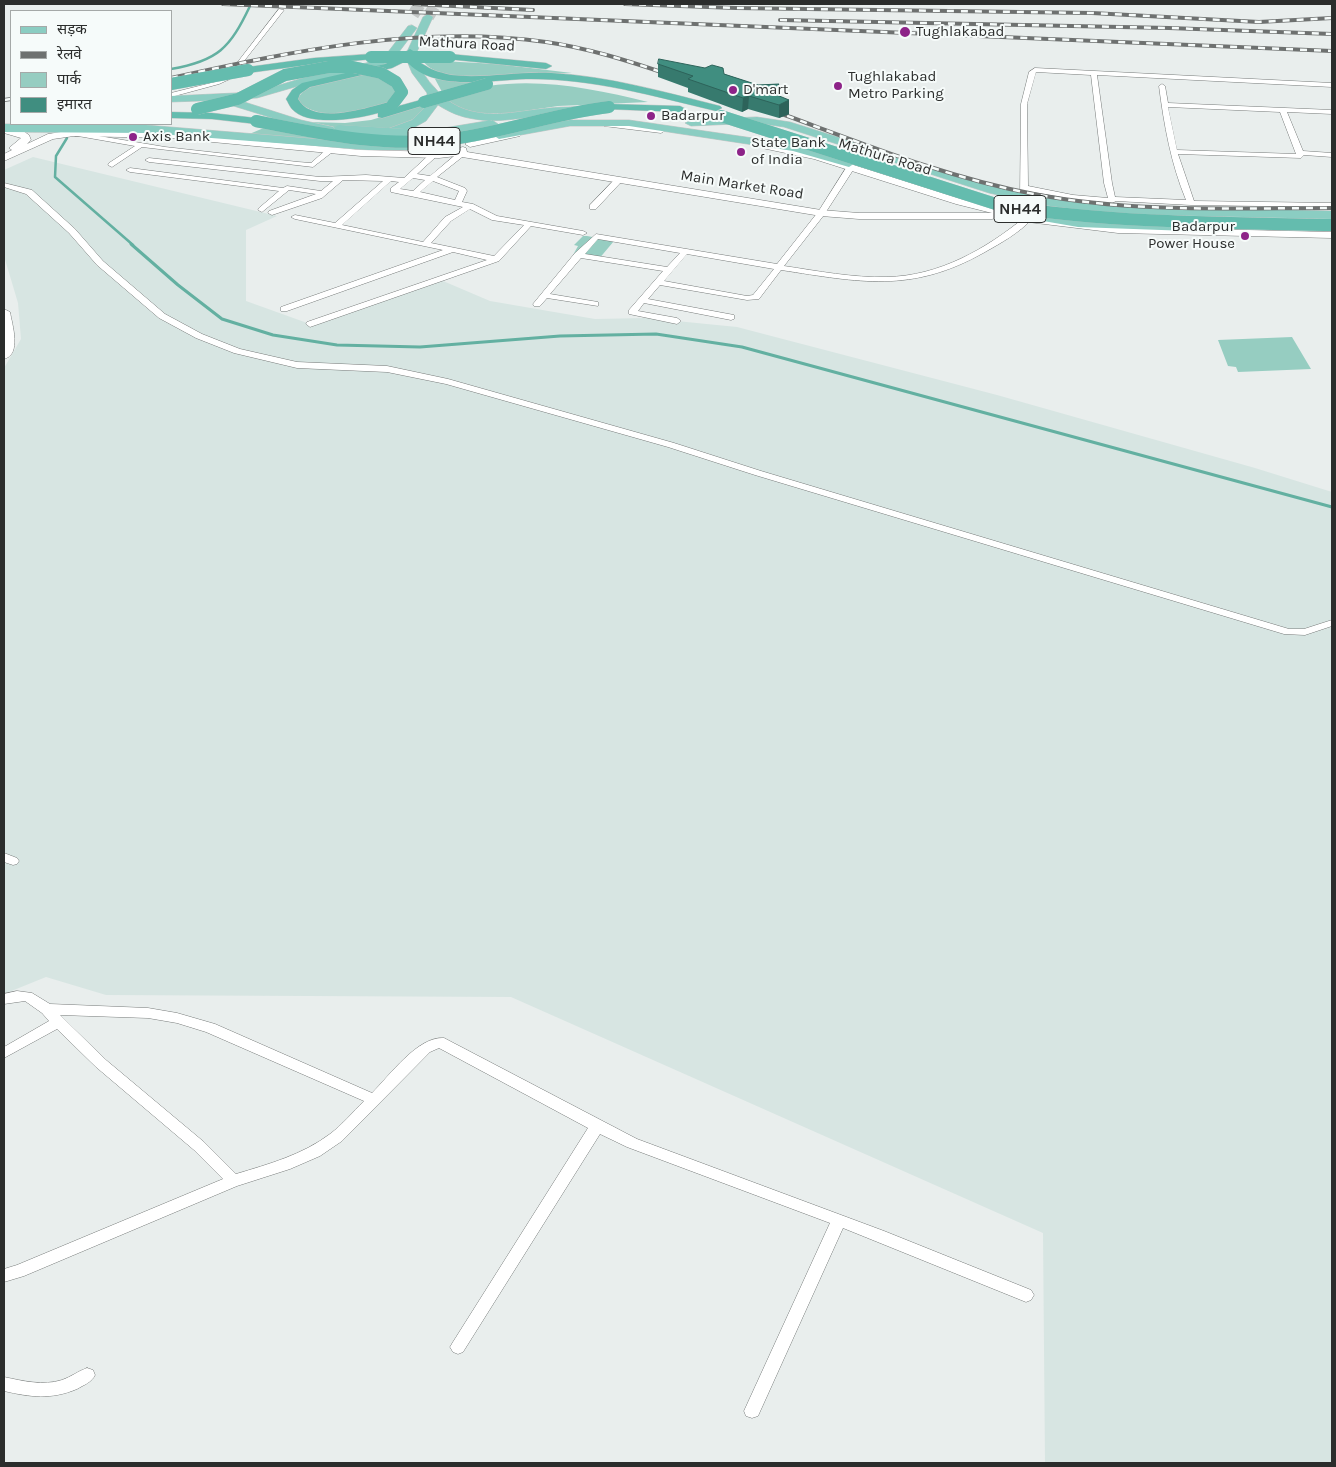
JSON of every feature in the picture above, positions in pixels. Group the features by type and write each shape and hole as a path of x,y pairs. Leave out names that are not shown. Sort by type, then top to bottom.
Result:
{"highway":[{"path":"172,111 198,109 229,102 246,96 285,75 329,67 353,67 368,70 381,73 396,82 402,92 397,100 386,108 357,115 322,116 302,110 294,104 292,99 296,92 306,85 319,81 368,70 388,66 411,56 422,70 432,74 469,79 527,76 569,77 630,87 716,111"},
{"name":"Mathura Road","path":"172,84 239,71 314,61 416,57 471,58 525,63 611,78 1007,200 1061,210 1107,215 1332,219"},
{"path":"314,61 349,62 377,66 392,72 409,83 412,93 407,101 396,109 377,116"},
{"path":"307,80 293,86 282,97 282,104 288,111 299,116 334,121 377,116 469,88 500,82 533,80 557,80 596,85 716,111"},
{"name":"Mathura Road","path":"172,115 226,116 349,139 409,142 465,138 554,115 600,108 663,107 716,111 1002,206 1040,213 1110,220 1332,225"}],"main road":[{"path":"172,97 202,93 257,95 307,80 377,63 387,58 410,39 426,32 425,16 410,39 411,56 439,103 453,111 474,116 500,118 550,112"},
{"path":"202,93 299,123 329,129 374,134 404,135 456,131 550,112"},
{"path":"4,129 111,128 177,131 308,143 354,141 376,137 405,128 418,121 430,110 433,100 432,94"},
{"path":"226,135 254,131 266,122 262,115 232,103"},
{"name":"Mathura Road","path":"550,112 582,110 616,117 686,123 740,120 780,122 993,190 1023,192 1111,210 1259,209 1332,214"},
{"path":"735,139 723,134 721,129 728,123 740,120"},
{"name":"Mathura Road","path":"308,143 398,148 472,142 556,125 601,122 644,124 801,149 1027,217 1078,223 1147,227 1263,230 1332,229"},
{"path":"98,125 111,128"},
{"path":"801,149 823,135"},
{"path":"1259,209 1263,230"}],"street":[{"path":"202,93 230,76 241,59 281,10"},
{"path":"1332,85 1094,74 1049,68 1032,72 1024,104 1023,192 1112,201 1114,199 1191,203 1259,209 1332,205"},
{"path":"1094,74 1110,196 1114,199"},
{"path":"1162,86 1164,104 1175,152 1191,203"},
{"path":"1164,104 1332,112"},
{"path":"1283,110 1301,153"},
{"path":"416,193 472,142 562,126 608,124 684,133 816,156 1008,216 1027,217"},
{"path":"4,129 29,138"},
{"path":"4,134 29,138 74,133 177,131"},
{"path":"74,133 141,145 313,165"},
{"path":"125,133 332,150 434,155 459,154"},
{"path":"4,154 29,138"},
{"path":"4,158 29,138"},
{"path":"112,165 141,145"},
{"path":"121,175 149,160 165,148"},
{"path":"262,210 332,150"},
{"path":"1175,152 1297,157 1301,156 1301,153"},
{"path":"1301,153 1332,155"},
{"name":"Main Market Road","path":"459,154 820,213 859,216 1008,216"},
{"path":"434,155 394,190 458,202 496,218 583,233"},
{"path":"149,160 299,177 340,179 366,177 431,178 463,190 458,202"},
{"path":"658,282 751,298 758,295 820,213 851,167"},
{"path":"130,170 323,193"},
{"path":"336,226 390,178"},
{"path":"272,214 323,193 340,179"},
{"path":"593,207 619,180"},
{"path":"4,186 29,192 78,237 100,263 162,316 199,336 237,351 297,365 387,369 448,382 671,445 758,474 1288,632 1305,632 1332,623"},
{"path":"425,244 436,234 448,218 470,206"},
{"path":"295,217 496,259"},
{"path":"537,304 596,236 778,267 870,280 916,277 982,252 1027,217"},
{"path":"310,324 496,259 529,224"},
{"path":"1263,230 1332,235"},
{"path":"284,309 452,250"},
{"path":"677,320 634,313 633,311 686,251"},
{"path":"578,255 669,270"},
{"path":"544,295 595,304"},
{"path":"642,300 730,317"},
{"path":"4,312 10,340 4,356"},
{"path":"4,334 4,344"},
{"path":"4,998 24,994 30,996 47,1009 58,1022 134,1092 200,1147 234,1181"},
{"path":"47,1009 148,1013 177,1018 210,1028 373,1099"},
{"path":"4,1053 58,1022"},
{"path":"4,1275 19,1271 234,1181 285,1165 315,1152 336,1137 425,1048 437,1042 452,1048 596,1126 632,1143 839,1220 1026,1295"},
{"path":"458,1347 596,1126"},
{"path":"752,1411 839,1220"},
{"path":"4,1384 30,1390 45,1391 68,1386 87,1375"}],"shaded area":[{"path":"33,157 277,216 246,230 246,301 310,324 436,278 490,301 595,319 646,318 737,327 997,395 1255,468 1332,492 1332,1463 1045,1463 1043,1233 511,997 106,995 46,977 4,994 4,368 21,339 18,303 4,256 4,170"}],"green space":[{"path":"422,60 497,64 572,73 460,76 439,72"},
{"path":"366,73 376,75 397,88 390,102 355,113 329,114 317,112 297,100 302,93 318,84"},
{"path":"435,79 484,81 488,86 528,83 568,86 648,102 558,106 512,113 471,113 448,103"},
{"path":"428,103 423,113 400,127 339,141 247,135 266,127 272,120 272,117 327,132 334,127 310,122 345,123 371,120"},
{"path":"583,236 614,241 598,260 573,255 578,246 574,245"},
{"path":"1292,337 1311,369 1238,372 1236,367 1228,366 1218,340"}],"building":[{"path":"659,59 705,68 712,65 723,68 724,74 758,85 779,84 772,93 789,100 779,105 749,96 743,98 688,79 693,76 658,64"}],"waterway":[{"path":"172,69 200,62 221,50 236,32 250,6"},
{"path":"67,138 56,156 55,177 133,245"},
{"path":"131,244 178,285 222,319 273,335 337,345 420,347 560,336 656,334 742,347 1332,507"}],"tunnel":[{"path":"413,15 420,4"},
{"path":"428,17 436,4"}],"railway":[{"path":"223,4 1332,51"},
{"path":"414,4 533,10"},
{"path":"625,4 736,8 1092,13 1259,22 1332,18"},
{"path":"780,20 1169,28 1332,34"},
{"path":"172,78 310,50 404,38 451,36 498,37 546,42 608,55 670,75"},
{"path":"4,100 10,99"},
{"path":"774,111 935,168 1000,187 1034,194 1071,200 1145,207 1220,209 1332,208"}],"place":[{"name":"Tughlakabad","path":"905,32"},
{"name":"Tughlakabad Metro Parking","path":"838,86"},
{"name":"D'mart","path":"733,90"},
{"name":"Badarpur","path":"651,116"},
{"name":"Axis Bank","path":"133,137"},
{"name":"State Bank of India","path":"741,152"},
{"name":"Badarpur Power House","path":"1245,236"}]}
